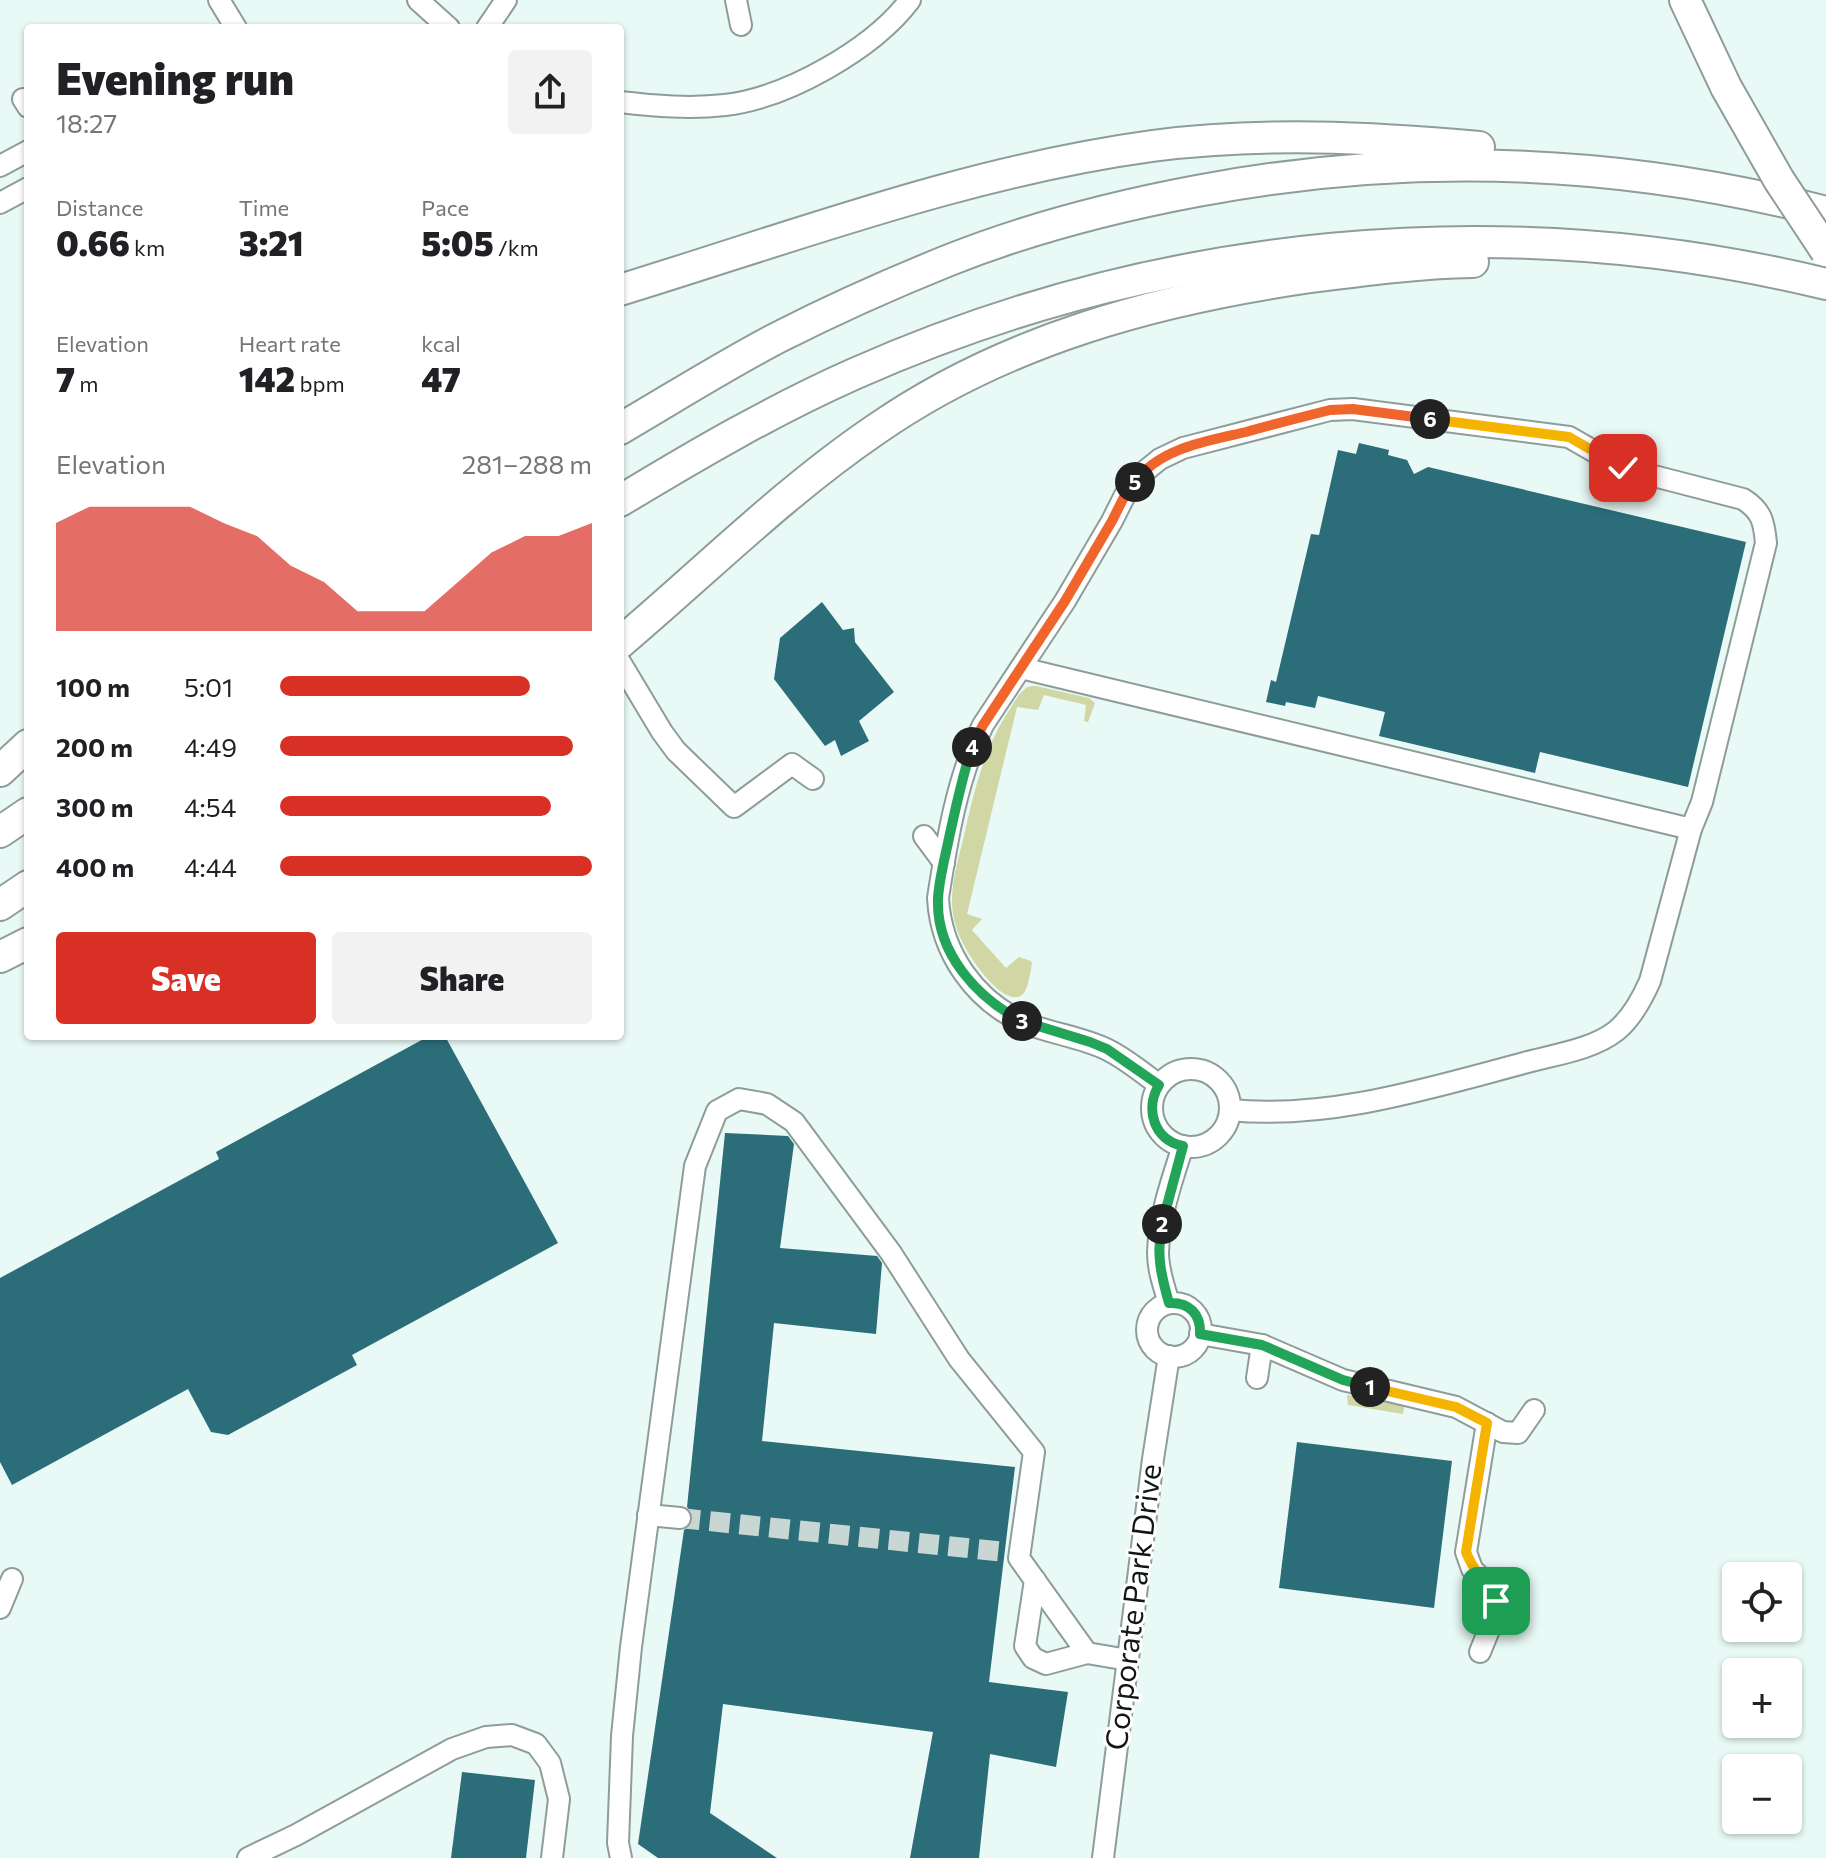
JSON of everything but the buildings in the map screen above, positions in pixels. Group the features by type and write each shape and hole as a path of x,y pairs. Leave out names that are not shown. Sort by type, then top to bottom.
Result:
{"highway":[{"path":"1685,0 1726,87 1779,180 1826,251"},
{"path":"624,292 795,233 1003,174 1092,156 1184,143 1272,137 1428,143 1513,152 1733,190 1826,212"},
{"path":"624,427 776,339 891,284 984,247 1131,204 1279,177 1392,166 1507,165 1658,178"},
{"path":"624,499 818,391 921,346 1064,298 1248,258 1321,249 1435,243 1561,245 1697,259 1826,284"},
{"path":"624,640 790,496 874,430 960,379 1073,331 1180,301 1277,282 1358,271 1468,262 1697,259"},
{"path":"0,771 24,749"},
{"path":"0,832 24,816"},
{"path":"0,905 24,889"},
{"path":"0,957 24,945"}],"street":[{"path":"219,0 234,24"},
{"path":"418,0 445,24"},
{"path":"490,24 506,0"},
{"path":"736,0 741,25"},
{"path":"624,102 682,108 728,105 767,95 808,77 869,41 899,15 910,0"},
{"path":"0,166 24,153"},
{"path":"0,203 24,190"},
{"path":"1159,1085 1107,1049 1027,1024 991,1002 975,988 950,952 939,915 938,898 959,790 972,747 983,725 1065,601 1139,476 1160,459 1183,448 1341,408 1569,437 1623,468 1743,499 1754,506 1764,524 1766,543 1702,802 1691,829 1650,981 1627,1020 1616,1031 1589,1045 1446,1084 1318,1109 1278,1112 1230,1110"},
{"path":"1021,668 1691,829"},
{"path":"624,669 676,751 734,807 792,764 813,779"},
{"path":"924,836 944,863"},
{"path":"1193,1068 1206,1071 1227,1089 1230,1110 1224,1129 1215,1139 1203,1146 1189,1147 1176,1145 1157,1129 1152,1105 1154,1093 1170,1074 1193,1068"},
{"path":"621,1858 618,1843 622,1736 631,1647 695,1166 717,1111 739,1099 767,1104 794,1122 891,1253 959,1359 1034,1452 1012,1555 1035,1580 1087,1653"},
{"path":"1169,1303 1158,1255 1165,1205 1183,1146"},
{"path":"1169,1303 1181,1303 1200,1321 1200,1334 1189,1352 1169,1356 1150,1343 1147,1326 1155,1310 1169,1303"},
{"path":"1200,1334 1262,1345 1343,1380 1456,1407 1503,1432 1518,1433 1534,1410"},
{"path":"1257,1378 1262,1345"},
{"name":"Corporate Park Drive","path":"1103,1858 1153,1459 1169,1356"},
{"path":"1480,1652 1493,1620 1496,1601 1487,1584 1472,1569 1466,1552 1487,1423"},
{"path":"648,1515 680,1518"},
{"path":"0,1608 12,1579"},
{"path":"1035,1580 1025,1646 1033,1658 1046,1664 1087,1653 1128,1660"},
{"path":"248,1858 452,1749 486,1737 512,1735 536,1744 550,1763 559,1799 552,1858"}],"green space":[{"path":"1036,686 1089,698 1095,703 1088,722 1084,721 1086,705 1044,695 1038,710 1017,707 967,914 982,919 972,930 1006,968 1019,957 1031,961 1027,987 1023,994 1016,997 999,990 970,955 955,923 952,894 972,803 987,754 1018,696 1027,687"},
{"path":"1347,1395 1405,1403 1403,1414 1348,1405"}],"tunnel":[{"path":"680,1518 1005,1552"}],"route":[{"path":"1496,1601 1487,1584 1472,1569 1466,1552 1487,1423 1456,1407 1343,1380 1262,1345 1200,1334 1200,1321 1195,1313 1181,1303 1169,1303 1161,1276 1158,1255 1160,1233 1183,1146 1165,1138 1157,1129 1152,1105 1159,1085 1107,1049 1027,1024 991,1002 975,988 950,952 939,915 938,898 959,790 972,747 983,725 1065,601 1125,495 1139,476 1160,459 1183,448 1341,408 1569,437 1623,468"}]}
